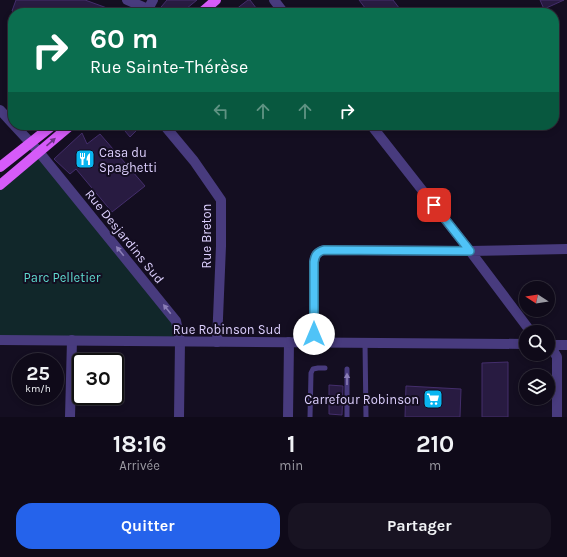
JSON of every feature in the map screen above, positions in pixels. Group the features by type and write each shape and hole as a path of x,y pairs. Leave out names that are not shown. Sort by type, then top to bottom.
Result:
{"main road":[{"path":"207,8 216,0"},
{"path":"0,167 46,130"},
{"path":"0,185 65,130"}],"street":[{"path":"128,0 149,7"},
{"path":"274,0 280,8"},
{"name":"Rue Desjardins Sud","path":"0,110 8,118"},
{"name":"Rue Desjardins Sud","path":"19,130 39,152 176,321 180,341 179,417"},
{"name":"Rue Breton","path":"168,130 194,161 221,200 217,342"},
{"path":"375,130 526,325"},
{"path":"314,342 314,262 315,256 318,252 324,250 470,251 567,249"},
{"name":"Rue Robinson Sud","path":"0,340 519,344"},
{"path":"70,417 72,340"},
{"path":"288,417 289,342"},
{"path":"555,344 567,345"},
{"path":"555,353 558,357 557,417"}],"lane":[{"path":"365,343 366,417"},
{"path":"310,417 311,373 313,369 325,368"},
{"path":"347,369 347,417"}],"green space":[{"name":"Parc Pelletier","path":"39,152 176,321 180,341 0,337 0,185"}],"building":[{"path":"16,0 85,0 107,8 13,8"},
{"path":"167,0 197,0 187,8 160,8"},
{"path":"250,0 256,8 238,8"},
{"path":"359,0 393,0 399,8 365,8"},
{"path":"540,0 564,0 546,8 544,8"},
{"path":"124,130 137,130 130,137"},
{"path":"82,133 87,144 100,134 145,186 112,212 76,169 70,174 54,159"},
{"path":"508,362 508,417 482,417 482,363"},
{"path":"329,385 343,386 342,415 329,414"},
{"name":"Carrefour Robinson","path":"406,386 461,389 460,417 405,417"}],"place":[{"name":"Casa du Spaghetti","path":"85,159"},
{"name":"Carrefour Robinson","path":"433,399"}],"route":[{"path":"314,334 314,262 315,256 318,252 324,250 470,251 434,205"}]}
